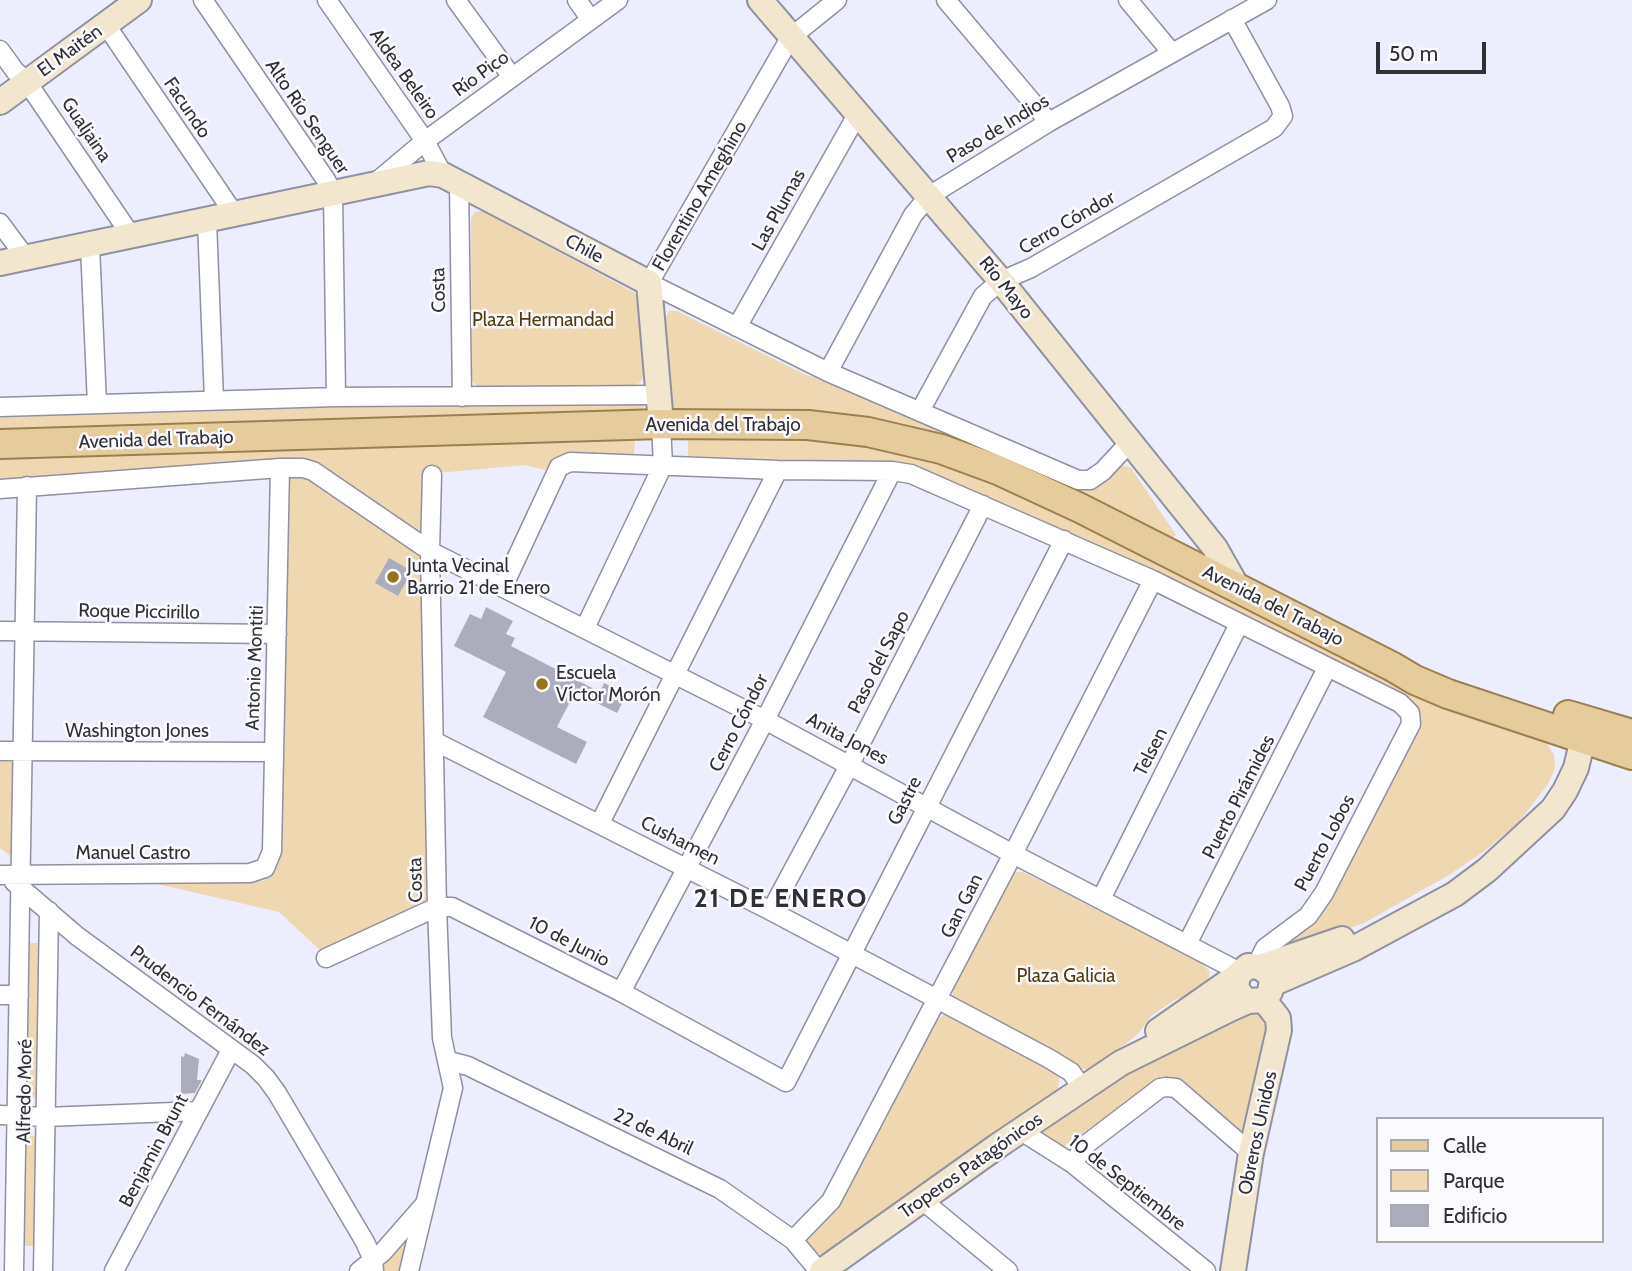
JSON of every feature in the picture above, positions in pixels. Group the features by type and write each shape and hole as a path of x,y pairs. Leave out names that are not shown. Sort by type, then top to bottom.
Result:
{"main road":[{"name":"Avenida del Trabajo","path":"0,444 661,424 808,425 868,432 967,457 1080,508 1415,680 1448,694 1584,731 1632,755"},
{"name":"Avenida del Trabajo","path":"1584,731 1632,734"}],"street":[{"name":"El Maitén","path":"0,102 139,0"},
{"name":"Alto Río Senguer","path":"203,0 333,194 336,397"},
{"name":"Aldea Beleiro","path":"327,0 451,179"},
{"path":"456,0 512,77"},
{"path":"577,0 591,20"},
{"name":"Río Pico","path":"371,186 425,141 618,0"},
{"name":"Río Mayo","path":"760,0 1001,281 1215,548 1237,587"},
{"name":"Florentino Ameghino","path":"661,424 649,283 790,38 837,0"},
{"path":"946,0 1049,122"},
{"path":"1128,0 1172,53"},
{"name":"Paso de Indios","path":"828,372 913,215 929,196 1049,122 1267,0"},
{"name":"Cerro Cóndor","path":"920,411 983,296 1001,281 1031,268 1274,128 1283,116 1280,106 1232,19"},
{"name":"Facundo","path":"106,25 234,215"},
{"name":"Gualjaina","path":"0,50 27,82 132,237"},
{"name":"Las Plumas","path":"737,327 857,115"},
{"path":"0,263 429,173 451,179"},
{"name":"Chile","path":"451,179 649,283 828,372 1077,480 1090,480 1103,471 1129,443"},
{"name":"Costa","path":"451,179 462,397"},
{"path":"207,221 214,400"},
{"path":"0,223 26,258"},
{"path":"90,246 97,404"},
{"name":"Avenida del Trabajo","path":"0,407 336,397 658,395"},
{"path":"585,628 663,465 661,424"},
{"name":"Avenida del Trabajo","path":"503,587 559,467 570,462 778,470 892,471 911,474 1153,580 1400,703 1410,713 1411,724"},
{"name":"Antonio Montiti","path":"265,868 272,850 280,468"},
{"name":"Avenida del Trabajo","path":"0,489 303,468 313,471 430,551"},
{"path":"600,823 778,470"},
{"name":"Cerro Cóndor","path":"621,992 765,720 892,471"},
{"name":"Costa","path":"409,1271 453,1088 442,1038 437,907 430,551 432,475"},
{"name":"Alfredo Moré","path":"14,1271 9,1116 19,995 27,486"},
{"name":"Paso del Sapo","path":"771,911 983,505"},
{"name":"Gastre","path":"786,1082 1064,540"},
{"name":"Anita Jones","path":"430,551 850,764 1254,981"},
{"name":"Gan Gan","path":"793,1240 831,1201 938,1000 1153,580"},
{"name":"Telsen","path":"1101,899 1239,624"},
{"name":"Roque Piccirillo","path":"0,632 277,634"},
{"name":"Puerto Pirámides","path":"1187,944 1327,668"},
{"name":"Puerto Lobos","path":"1254,981 1265,948 1308,916 1324,893 1411,724"},
{"name":"Troperos Patagónicos","path":"820,1271 1121,1063 1143,1041 1254,981 1353,949 1455,894 1488,870 1525,836 1540,815 1584,731"},
{"name":"Cushamen","path":"434,741 600,823 938,1000 1071,1072 1083,1089"},
{"name":"Washington Jones","path":"0,751 274,752"},
{"name":"Manuel Castro","path":"21,881 250,873 265,868"},
{"name":"Prudencio Fernández","path":"1,874 21,881 77,936 253,1066 277,1093 365,1242 369,1267"},
{"name":"10 de Junio","path":"437,907 452,906 459,909 621,992 786,1082"},
{"path":"326,958 437,907"},
{"name":"Alfredo Moré","path":"43,1271 49,911"},
{"name":"Obreros Unidos","path":"1233,1271 1251,1153 1279,1030 1278,1018 1254,981"},
{"path":"0,995 19,995"},
{"name":"Benjamin Brunt","path":"114,1271 231,1050"},
{"name":"22 de Abril","path":"449,1061 468,1066 701,1178 793,1240 820,1271"},
{"path":"1073,1164 1084,1146 1160,1088 1176,1088 1251,1153"},
{"path":"9,1116 198,1111"},
{"name":"10 de Septiembre","path":"1021,1131 1073,1164 1206,1271"},
{"path":"922,1200 1008,1271"},
{"path":"369,1267 427,1203"}],"green space":[{"name":"Plaza Hermandad","path":"482,211 635,293 638,300 643,376 641,382 632,387 485,391 477,387 472,380 471,218 475,212"},
{"path":"669,311 677,311 802,373 892,407 1075,484 1118,466 1131,468 1176,535 1167,538 1069,486 943,435 897,424 815,412 792,410 791,414 760,410 720,410 706,414 675,411 671,406 666,317"},
{"path":"643,402 644,412 0,431 0,413 334,404"},
{"path":"800,434 877,442 984,475 1530,731 1546,742 1554,755 1555,768 1548,784 1518,823 1449,875 1364,923 1278,954 1276,949 1310,926 1326,902 1416,720 1152,571 911,465 688,456 688,436"},
{"path":"635,435 634,457 563,457 553,461 545,470 525,465 427,474 424,538 331,476 0,484 0,456"},
{"path":"303,472 418,554 422,560 429,898 422,906 321,951 279,912 158,884 263,881 273,875 280,859 280,742 287,475"},
{"path":"0,762 15,762 12,857 0,848"},
{"name":"Plaza Galicia","path":"1017,872 1023,872 1202,963 1209,971 1209,981 1197,994 1176,999 1151,1016 1138,1034 1089,1070 1072,1067 955,1001 953,988 1005,882"},
{"path":"27,943 41,943 39,1098 26,1097"},
{"path":"1261,1011 1267,1026 1248,1129 1244,1132 1239,1132 1183,1080 1162,1077 1063,1147 1053,1146 1038,1133 1161,1049 1190,1042 1209,1032 1226,1017"},
{"name":"Plaza Galicia","path":"943,1015 951,1015 1055,1072 1059,1077 1058,1090 824,1254 817,1254 807,1241 810,1233 839,1207 937,1021"},
{"path":"25,1136 38,1136 36,1246 22,1246"},
{"path":"412,1230 402,1271 381,1271 383,1263"}],"building":[{"name":"Junta Vecinal Barrio 21 de Enero","path":"389,558 412,571 398,596 375,583"},
{"path":"486,607 513,621 506,634 515,638 511,646 600,692 604,683 627,694 617,713 575,692 557,727 587,742 576,764 483,717 506,672 454,646 470,614 481,619"},
{"path":"185,1053 199,1059 197,1080 202,1080 195,1093 181,1094 181,1056 184,1057"}],"place":[{"name":"Junta Vecinal Barrio 21 de Enero","path":"393,577"},
{"name":"Escuela Víctor Morón","path":"542,684"}],"district":[{"name":"21 DE ENERO","path":"781,899"}]}
